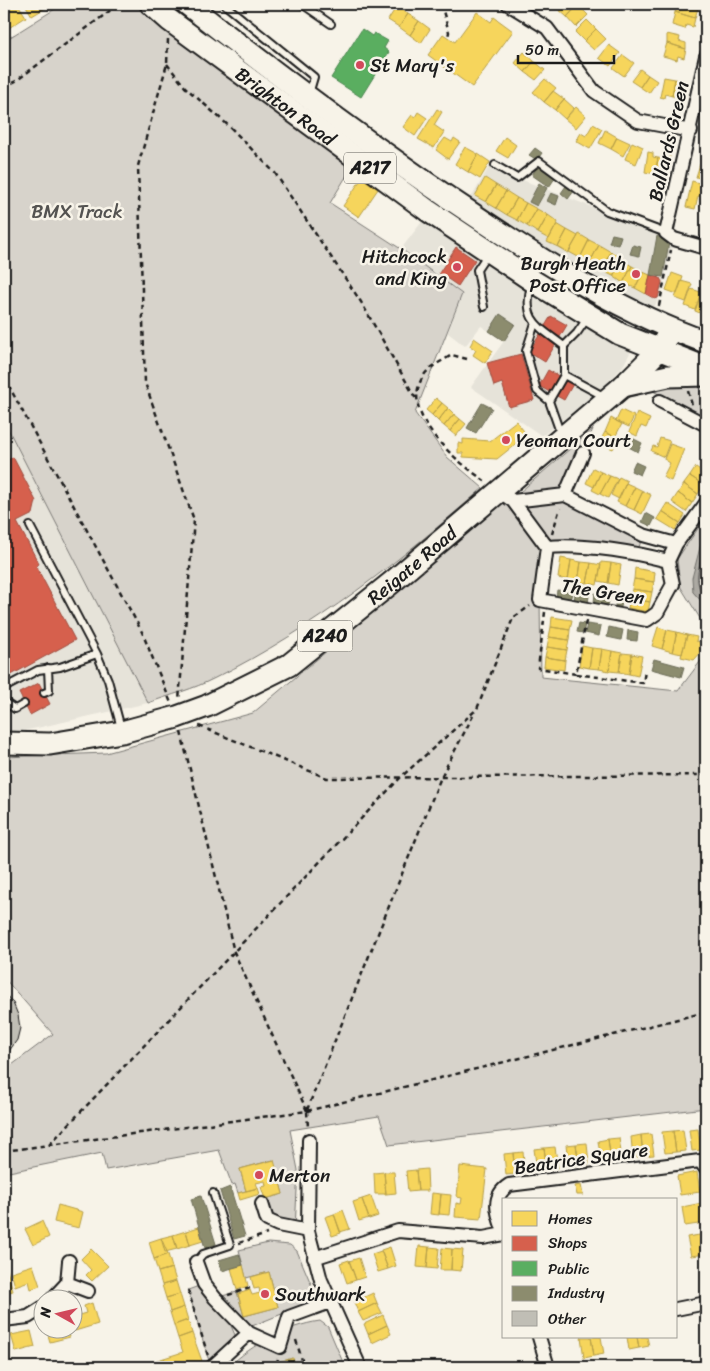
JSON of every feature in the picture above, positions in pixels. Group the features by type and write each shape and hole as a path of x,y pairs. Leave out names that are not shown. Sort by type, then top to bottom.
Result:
{"highway":[{"name":"Brighton Road","path":"187,4 308,98 441,193 519,245 598,293 660,326 706,342"},
{"name":"Brighton Road","path":"161,9 427,210 532,281 620,334 706,368"},
{"path":"659,350 660,326"},
{"path":"615,392 631,370 632,356 620,334"},
{"name":"A240","path":"615,392 659,350"},
{"path":"615,392 646,379 683,375 706,375"},
{"name":"Reigate Road","path":"4,743 50,744 122,732 177,717 207,706 289,665 392,583 507,497 562,436 615,392"}],"street":[{"path":"508,4 546,28 594,91 638,121 690,131"},
{"name":"Ballards Green","path":"670,236 706,56"},
{"path":"670,236 705,248"},
{"path":"660,401 701,421"},
{"path":"565,495 583,453"},
{"path":"507,497 565,495 643,535 676,544"},
{"path":"507,497 547,547"},
{"path":"668,561 676,544 706,503"},
{"path":"638,553 643,535"},
{"name":"The Green","path":"573,545 638,553 668,561 673,584 657,613 647,620 543,600 547,547 573,545"},
{"path":"309,1140 308,1231 314,1258 330,1302 360,1367"},
{"name":"Beatrice Square","path":"502,1226 496,1205 500,1193 509,1186 700,1161 706,1169"},
{"path":"262,1204 267,1220 278,1225 308,1231"},
{"path":"314,1258 398,1230 483,1238 502,1233"},
{"path":"62,1288 67,1283 69,1261"},
{"path":"196,1262 204,1284 249,1333 280,1347 289,1317 330,1302"},
{"path":"67,1283 88,1291"},
{"path":"678,1309 706,1303"},
{"path":"4,1320 28,1317 32,1314"},
{"path":"211,1364 249,1333"},
{"path":"539,1338 548,1367"}],"lane":[{"path":"224,4 314,77 308,98"},
{"path":"302,4 331,24"},
{"path":"495,165 517,178 539,161 608,211 670,236"},
{"path":"484,307 477,270 489,252"},
{"path":"532,281 527,303 535,323 564,346"},
{"path":"549,401 564,375 564,346 578,333 588,316"},
{"path":"535,323 526,351 537,391 549,401 562,436"},
{"path":"564,375 615,392"},
{"path":"30,526 97,654 108,680 122,732"},
{"path":"4,688 38,670 60,667 97,654"},
{"path":"44,693 49,691 48,668"},
{"path":"4,702 15,709 24,704"},
{"path":"196,1262 202,1254 230,1245 213,1193"}],"path":[{"path":"4,87 16,81 119,4"},
{"path":"441,4 449,32 448,37"},
{"path":"161,9 167,64 138,166 146,383 194,520 177,717"},
{"path":"167,64 185,87 230,127 275,173 361,302 416,399 420,414 452,456 507,497"},
{"path":"660,326 670,236"},
{"path":"416,399 424,374 452,355 467,359"},
{"path":"683,375 701,421"},
{"path":"4,377 142,632 177,717 234,952 307,1111 309,1140"},
{"path":"547,547 565,495"},
{"path":"543,600 538,668 643,683 645,671"},
{"path":"307,1111 441,777 477,709 513,618 543,600"},
{"path":"576,674 588,609"},
{"path":"49,1145 401,777 477,709"},
{"path":"177,717 327,778 706,775"},
{"path":"4,1151 307,1111 706,1012"},
{"path":"230,1245 275,1232 278,1225"},
{"path":"215,1298 253,1287"},
{"path":"188,1290 211,1364"},
{"path":"289,1317 304,1367"}],"shaded area":[{"path":"489,167 674,239 661,294 623,366 603,388 542,436 471,387 504,341 481,326 465,346 448,333 462,294 401,249 424,219 473,195"},
{"path":"4,421 148,703 19,732 4,731"}],"green space":[{"name":"BMX Track","path":"63,4 134,4 352,167 330,203 401,249 462,294 415,413 447,457 483,488 388,567 287,638 252,659 207,682 148,703 4,421 4,41"},
{"path":"680,381 706,386 706,418 647,388"},
{"path":"593,429 565,495 643,535 637,553 547,547 540,600 541,677 678,691 706,654 706,1108 389,1145 379,1116 290,1130 298,1170 295,1229 278,1225 265,1199 283,1194 273,1160 240,1169 246,1191 238,1193 235,1184 232,1185 219,1150 106,1170 102,1153 4,1173 4,1071 53,1034 4,978 4,757 106,753 253,713 503,503 514,501 520,492"},
{"path":"706,517 706,536 703,536 693,592 706,606 706,628 680,586 677,559"},
{"path":"268,1243 290,1245 297,1251 314,1291 309,1303 252,1326 222,1296 237,1292 244,1316 278,1307 269,1272 246,1278 239,1250"},
{"path":"199,1286 229,1321 235,1335 231,1342 209,1361 188,1290"},
{"path":"320,1321 328,1327 345,1367 295,1367 292,1358 266,1367 228,1367 248,1351 271,1337 307,1323"}],"water":[{"path":"703,536 706,536 706,606 693,592 692,578"}],"building: Homes":[{"path":"10,4 11,6 18,4 26,17 4,31 4,8"},
{"path":"25,4 52,4 32,16"},
{"path":"561,4 578,5 567,17 557,8"},
{"path":"678,4 692,4 692,7 698,8 695,18 675,12"},
{"path":"578,5 588,15 576,27 567,17"},
{"path":"397,6 408,14 399,27 388,20"},
{"path":"477,12 491,22 494,17 513,31 472,87 428,55 443,34 455,42"},
{"path":"675,12 695,18 693,27 686,25 685,29 672,25"},
{"path":"408,14 419,21 410,35 399,27"},
{"path":"587,20 596,29 584,41 575,32"},
{"path":"419,21 430,29 421,43 410,35"},
{"path":"596,29 606,39 594,50 584,41"},
{"path":"667,34 680,37 679,41 686,43 686,49 667,43"},
{"path":"667,43 686,49 684,58 678,56 677,60 663,56"},
{"path":"609,45 620,53 610,66 599,58"},
{"path":"524,52 534,61 525,72 515,63"},
{"path":"623,55 634,63 624,76 613,68"},
{"path":"534,61 545,70 536,80 525,72"},
{"path":"640,69 648,75 640,87 631,81"},
{"path":"648,75 657,81 649,93 640,87"},
{"path":"664,77 675,79 672,96 665,94 664,98 660,97"},
{"path":"545,79 556,88 544,102 533,92"},
{"path":"675,79 685,81 681,101 677,100 677,97 672,96"},
{"path":"553,91 564,99 555,110 544,102"},
{"path":"564,99 574,108 565,119 555,110"},
{"path":"576,107 586,116 576,128 565,119"},
{"path":"437,109 442,112 434,125 444,132 434,148 418,139"},
{"path":"418,112 427,118 415,136 403,127 412,115 415,117"},
{"path":"593,124 602,129 590,149 576,141 581,133 586,136"},
{"path":"605,130 617,137 611,149 599,143"},
{"path":"505,137 516,145 508,158 496,151"},
{"path":"617,137 630,143 623,156 611,149"},
{"path":"445,138 452,142 454,138 460,142 448,159 436,150"},
{"path":"632,142 643,147 636,164 625,159"},
{"path":"465,147 478,154 468,172 455,164"},
{"path":"648,152 653,153 653,157 658,158 655,174 645,172"},
{"path":"478,154 490,162 480,179 468,172"},
{"path":"666,155 670,156 666,176 655,174 658,158 665,159"},
{"path":"705,158 706,180 696,177 700,164 703,165"},
{"path":"362,178 378,189 359,217 343,206"},
{"path":"485,178 496,185 486,202 475,196"},
{"path":"692,181 706,185 705,198 698,196 695,209 686,207"},
{"path":"496,185 506,191 496,208 486,202"},
{"path":"506,191 517,198 507,215 496,208"},
{"path":"517,198 526,203 517,220 507,215"},
{"path":"526,203 537,209 527,226 517,220"},
{"path":"537,209 548,215 538,233 527,226"},
{"path":"548,215 558,222 549,239 538,233"},
{"path":"557,224 567,230 558,247 547,242"},
{"path":"567,230 578,236 568,253 558,247"},
{"path":"579,234 589,240 580,258 569,252"},
{"path":"589,240 599,245 589,264 580,258"},
{"path":"599,245 611,252 601,270 589,264"},
{"path":"611,252 623,258 613,276 601,270"},
{"path":"622,260 632,266 623,283 613,276"},
{"path":"632,266 643,272 635,288 623,283"},
{"path":"643,272 650,275 646,294 635,288"},
{"path":"672,273 683,277 677,294 666,290"},
{"path":"681,281 692,284 686,302 675,298"},
{"path":"691,289 701,292 695,310 685,306"},
{"path":"701,294 706,296 705,315 695,311"},
{"path":"474,338 493,351 485,363 473,355 476,350 470,346"},
{"path":"436,398 442,403 432,415 426,410"},
{"path":"442,403 448,408 438,421 432,415"},
{"path":"448,408 454,414 444,426 438,421"},
{"path":"621,410 634,416 629,427 616,421"},
{"path":"637,413 650,419 646,428 641,426 637,436 629,432"},
{"path":"454,414 460,419 450,431 444,426"},
{"path":"611,418 622,424 615,437 605,432"},
{"path":"460,419 466,424 456,436 450,431"},
{"name":"Yeoman Court","path":"516,421 527,435 497,459 463,457 463,453 458,453 458,443 463,444 463,439 490,441"},
{"path":"605,432 618,438 613,449 599,443"},
{"path":"660,438 670,441 664,457 651,451 653,446 657,447"},
{"path":"670,444 684,449 671,481 663,477 670,463 664,459"},
{"path":"706,458 706,471 700,466"},
{"path":"696,467 706,474 704,485 690,476"},
{"path":"593,468 601,472 594,487 586,483"},
{"path":"601,472 610,476 600,494 592,490"},
{"path":"610,476 618,479 608,498 600,494"},
{"path":"690,476 704,485 698,494 684,484"},
{"path":"619,477 627,481 619,499 611,495"},
{"path":"626,483 635,487 625,506 617,502"},
{"path":"684,484 698,494 692,503 678,493"},
{"path":"635,487 643,491 634,510 625,506"},
{"path":"643,491 651,495 642,514 634,510"},
{"path":"678,493 692,503 686,512 672,502"},
{"path":"667,503 685,515 680,523 662,511"},
{"path":"662,511 680,523 675,530 657,519"},
{"path":"561,558 571,560 568,580 558,578"},
{"path":"571,560 581,562 578,582 568,580"},
{"path":"581,562 591,563 587,583 578,582"},
{"path":"601,562 611,563 608,583 598,581"},
{"path":"591,563 601,565 597,585 587,583"},
{"path":"611,563 621,565 618,585 608,583"},
{"path":"635,568 655,572 654,582 634,579"},
{"path":"634,579 654,582 652,592 632,589"},
{"path":"632,589 652,592 650,602 630,598"},
{"path":"630,598 650,602 648,612 628,608"},
{"path":"552,617 572,620 570,630 551,627"},
{"path":"551,627 570,630 569,640 549,637"},
{"path":"658,627 667,630 662,649 652,646"},
{"path":"667,630 677,632 672,652 662,649"},
{"path":"677,632 687,635 682,654 672,652"},
{"path":"687,635 697,637 696,641 704,643 702,651 694,660 681,657"},
{"path":"549,637 569,640 567,650 547,647"},
{"path":"582,646 592,648 589,668 579,666"},
{"path":"547,647 567,650 565,660 545,657"},
{"path":"592,648 602,649 599,669 589,668"},
{"path":"602,649 612,651 609,671 599,669"},
{"path":"612,651 622,653 619,672 609,671"},
{"path":"622,653 632,654 629,674 619,672"},
{"path":"632,654 642,656 638,676 629,674"},
{"path":"545,657 565,660 564,670 544,667"},
{"path":"698,1129 701,1150 692,1151 689,1130"},
{"path":"683,1130 686,1151 676,1152 673,1131"},
{"path":"673,1131 676,1152 665,1153 662,1132"},
{"path":"651,1134 654,1155 643,1156 641,1135"},
{"path":"641,1135 643,1156 633,1158 631,1137"},
{"path":"619,1138 622,1159 611,1161 608,1139"},
{"path":"608,1139 611,1161 601,1162 598,1141"},
{"path":"587,1143 589,1164 579,1165 576,1144"},
{"path":"576,1144 579,1165 569,1166 566,1145"},
{"path":"555,1147 558,1168 547,1169 544,1148"},
{"path":"544,1148 547,1169 537,1170 534,1149"},
{"path":"523,1152 525,1171 515,1173 513,1153"},
{"path":"513,1153 515,1174 506,1175 504,1154"},
{"name":"Merton","path":"274,1160 283,1194 265,1199 261,1187 266,1186 265,1181 256,1183 258,1188 246,1191 240,1169"},
{"path":"460,1166 487,1169 481,1219 455,1217 456,1203 461,1204 462,1198 457,1197"},
{"path":"427,1169 428,1191 418,1191 416,1170"},
{"path":"416,1170 418,1191 408,1192 406,1171"},
{"path":"384,1172 394,1172 396,1193 386,1194"},
{"path":"384,1172 386,1194 375,1194 374,1173"},
{"path":"697,1172 700,1192 680,1195 677,1176"},
{"path":"581,1185 583,1195 577,1195 575,1186"},
{"path":"258,1188 260,1194 240,1200 238,1193"},
{"path":"432,1193 441,1194 439,1215 430,1214"},
{"path":"441,1194 451,1195 449,1215 439,1214"},
{"path":"371,1196 378,1216 369,1219 362,1199"},
{"path":"362,1199 369,1218 359,1221 353,1202"},
{"path":"702,1203 705,1223 685,1226 682,1207"},
{"path":"58,1205 83,1212 79,1228 54,1222"},
{"path":"343,1210 350,1229 340,1232 334,1214"},
{"path":"334,1214 341,1233 332,1236 325,1217"},
{"path":"42,1221 49,1237 33,1245 25,1229"},
{"path":"199,1227 203,1241 190,1245 186,1231"},
{"path":"186,1231 190,1245 177,1249 173,1235"},
{"path":"706,1234 706,1254 691,1256 687,1237"},
{"path":"173,1235 177,1249 165,1252 161,1238"},
{"path":"161,1238 168,1254 154,1259 149,1242"},
{"path":"419,1246 429,1247 427,1268 417,1267"},
{"path":"390,1247 396,1266 388,1269 381,1250"},
{"path":"429,1247 439,1248 437,1269 427,1268"},
{"path":"442,1248 452,1249 451,1270 440,1270"},
{"path":"91,1249 108,1266 92,1281 86,1275 91,1270 81,1259"},
{"path":"452,1249 463,1250 461,1271 451,1270"},
{"path":"381,1251 388,1269 378,1272 372,1254"},
{"path":"168,1254 172,1268 158,1272 154,1259"},
{"path":"359,1258 365,1277 356,1280 349,1261"},
{"path":"349,1260 356,1280 347,1283 340,1263"},
{"path":"33,1265 40,1286 31,1289 29,1281 15,1286 11,1272"},
{"path":"243,1265 248,1286 237,1290 231,1268"},
{"path":"172,1268 176,1281 162,1285 158,1272"},
{"path":"7,1270 13,1291 5,1293 4,1271"},
{"name":"Southwark","path":"269,1272 278,1307 244,1316 238,1294 250,1290 252,1295 260,1293 259,1288 254,1289 251,1277"},
{"path":"176,1281 180,1294 166,1298 162,1285"},
{"path":"373,1293 377,1303 358,1312 354,1302"},
{"path":"180,1294 184,1307 170,1312 166,1298"},
{"path":"92,1303 98,1324 82,1329 82,1314 86,1313 84,1306"},
{"path":"377,1303 382,1313 363,1321 358,1312"},
{"path":"184,1307 188,1320 174,1325 170,1312"},
{"path":"383,1315 387,1325 368,1334 364,1324"},
{"path":"188,1320 192,1333 178,1338 174,1325"},
{"path":"387,1325 391,1334 372,1343 368,1334"},
{"path":"31,1331 35,1347 16,1352 11,1335"},
{"path":"192,1333 202,1361 182,1367 167,1367 164,1358 183,1352 178,1338"},
{"path":"49,1338 66,1338 50,1342"},
{"path":"581,1338 591,1338 594,1356 584,1358"},
{"path":"591,1338 601,1338 604,1354 594,1356"},
{"path":"627,1338 637,1338 639,1348 629,1350"},
{"path":"637,1338 647,1338 649,1346 639,1348"},
{"path":"164,1358 167,1367 153,1367 151,1362"},
{"path":"293,1358 295,1367 266,1367 279,1362"},
{"path":"151,1362 153,1367 138,1367 138,1366"}],"building: Shops":[{"name":"Hitchcock and King","path":"456,247 475,260 458,286 439,273"},
{"path":"650,275 660,278 662,282 658,298 655,299 646,294"},
{"path":"551,316 567,325 545,362 529,352"},
{"path":"521,354 534,400 509,407 502,383 494,386 487,363"},
{"path":"548,370 573,384 564,400 539,386"},
{"path":"13,457 36,501 33,514 17,522 39,564 36,566 75,640 4,679 4,462"},
{"path":"39,683 50,704 30,715 19,693"}],"building: Public":[{"name":"St Mary's","path":"362,29 372,36 374,33 388,41 384,48 389,52 361,97 331,78"}],"building: Industry":[{"path":"535,148 542,153 537,160 529,155"},
{"path":"538,166 555,178 549,187 532,175"},
{"path":"539,183 547,188 537,206 529,202"},
{"path":"566,186 574,191 568,199 561,193"},
{"path":"551,193 559,196 556,205 547,201"},
{"path":"612,234 621,236 618,245 609,243"},
{"path":"657,236 669,242 663,277 650,275"},
{"path":"633,245 641,247 639,256 630,254"},
{"path":"500,314 515,324 504,341 489,331"},
{"path":"482,403 492,408 476,433 467,428"},
{"path":"630,437 642,443 638,452 625,445"},
{"path":"635,462 644,466 640,475 631,471"},
{"path":"646,513 655,518 651,526 642,522"},
{"path":"557,590 572,592 570,602 556,599"},
{"path":"575,593 589,595 588,605 574,602"},
{"path":"595,593 610,596 608,605 594,603"},
{"path":"617,597 623,598 621,607 615,606"},
{"path":"579,623 585,624 583,633 577,632"},
{"path":"587,624 601,626 599,636 585,633"},
{"path":"609,627 623,630 621,640 607,637"},
{"path":"628,630 638,632 637,641 627,640"},
{"path":"654,659 684,667 681,677 651,669"},
{"path":"230,1187 245,1236 234,1239 220,1191"},
{"path":"201,1196 216,1244 205,1248 191,1199"},
{"path":"239,1254 243,1265 222,1271 219,1260"}],"building: Other":[{"path":"4,993 13,1003 18,1015 20,1028 17,1040 4,1058"}],"place":[{"name":"St Mary's","path":"360,65"},
{"name":"Hitchcock and King","path":"457,267"},
{"name":"Burgh Heath Post Office","path":"636,274"},
{"name":"Yeoman Court","path":"506,440"},
{"name":"Merton","path":"259,1175"},
{"name":"Southwark","path":"265,1294"}]}
